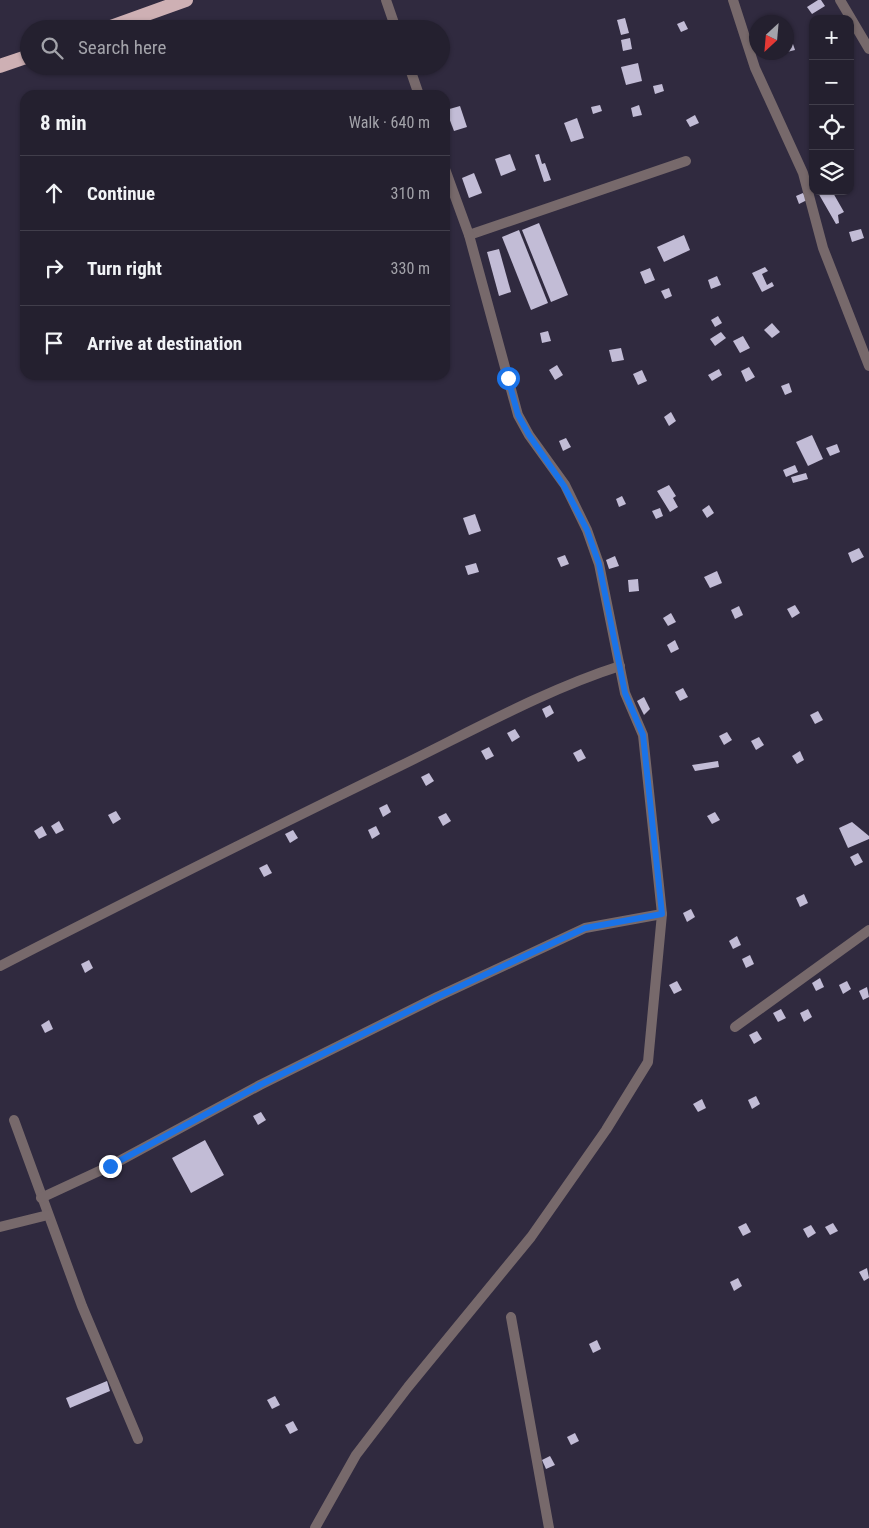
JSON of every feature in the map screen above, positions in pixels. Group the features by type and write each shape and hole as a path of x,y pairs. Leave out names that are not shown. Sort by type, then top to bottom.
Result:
{"highway":[{"path":"130,20 186,0"},
{"path":"0,66 20,59"}],"street":[{"path":"386,0 393,20"},
{"path":"733,0 756,68 804,173 823,248 869,366"},
{"path":"840,0 869,49"},
{"path":"412,75 417,90"},
{"path":"469,235 686,162"},
{"path":"315,1528 356,1455 408,1387 531,1237 606,1130 648,1062 662,914 643,735 625,693 599,564 587,530 564,486 529,435 518,415 469,235 450,183"},
{"path":"0,966 174,877 446,744 592,675 620,666"},
{"path":"41,1198 110,1166 260,1085 437,997 585,928 662,914"},
{"path":"735,1027 869,930"},
{"path":"14,1120 82,1306 138,1439"},
{"path":"0,1227 48,1214"},
{"path":"511,1317 549,1528"}],"building":[{"path":"821,0 825,6 812,14 807,7"},
{"path":"625,18 629,33 621,35 617,20"},
{"path":"684,21 688,29 681,32 677,24"},
{"path":"630,38 632,49 623,51 621,40"},
{"path":"638,63 642,81 626,85 621,67"},
{"path":"662,84 664,91 655,94 653,86"},
{"path":"600,105 602,111 593,114 591,107"},
{"path":"639,105 642,115 633,117 631,108"},
{"path":"460,106 467,127 454,131 450,120 450,109"},
{"path":"695,115 699,123 690,127 686,120"},
{"path":"577,118 584,138 571,142 564,123"},
{"path":"510,154 516,170 501,176 495,159"},
{"path":"539,154 542,164 545,163 551,180 544,182 535,155"},
{"path":"474,173 482,193 469,198 462,178"},
{"path":"803,193 807,200 799,204 796,196"},
{"path":"819,195 834,195 844,212 838,215 839,223 836,224"},
{"path":"539,223 568,295 551,302 522,230"},
{"path":"861,229 864,238 852,242 849,232"},
{"path":"519,230 548,303 531,310 502,237"},
{"path":"684,235 690,250 664,262 657,247"},
{"path":"499,249 511,292 499,296 487,252"},
{"path":"765,267 768,271 762,274 767,285 772,282 774,286 762,292 752,273"},
{"path":"650,268 655,280 645,284 640,272"},
{"path":"717,276 721,285 711,289 708,280"},
{"path":"669,288 672,296 665,299 661,291"},
{"path":"718,316 722,323 715,327 711,320"},
{"path":"772,323 780,332 772,338 764,330"},
{"path":"548,331 551,341 542,343 540,333"},
{"path":"721,332 726,338 715,346 710,339"},
{"path":"743,336 750,348 740,353 733,341"},
{"path":"621,348 624,360 612,362 609,350"},
{"path":"557,365 563,375 555,380 549,370"},
{"path":"749,367 755,377 746,382 741,371"},
{"path":"719,369 722,375 712,381 708,375"},
{"path":"642,370 647,381 638,385 633,374"},
{"path":"789,383 792,392 785,395 781,386"},
{"path":"671,412 676,421 669,426 664,417"},
{"path":"812,435 823,459 808,466 796,442"},
{"path":"566,438 571,447 563,451 559,441"},
{"path":"837,444 840,452 830,456 826,448"},
{"path":"795,465 798,472 786,477 783,470"},
{"path":"806,473 808,479 793,483 791,477"},
{"path":"669,485 676,496 673,498 678,507 670,512 657,491"},
{"path":"622,496 626,504 619,507 616,499"},
{"path":"709,505 714,513 707,518 702,510"},
{"path":"660,508 663,516 656,519 652,511"},
{"path":"475,514 481,531 469,535 463,518"},
{"path":"859,548 864,557 852,563 848,553"},
{"path":"565,555 569,564 561,567 557,558"},
{"path":"615,556 619,566 609,569 606,560"},
{"path":"476,563 479,572 468,575 465,566"},
{"path":"717,571 722,583 710,588 704,577"},
{"path":"638,579 639,591 629,592 628,580"},
{"path":"795,605 800,613 792,618 787,609"},
{"path":"739,606 743,615 735,619 731,610"},
{"path":"671,613 676,622 668,626 663,618"},
{"path":"675,640 679,649 671,653 667,645"},
{"path":"683,688 688,697 680,701 675,692"},
{"path":"644,697 650,709 644,715 637,701"},
{"path":"550,705 554,713 546,718 542,709"},
{"path":"818,711 823,720 815,724 810,715"},
{"path":"515,729 520,737 512,742 507,733"},
{"path":"727,732 732,740 724,745 719,736"},
{"path":"759,737 764,745 756,750 751,741"},
{"path":"489,747 494,756 486,760 481,751"},
{"path":"581,749 586,758 578,762 573,753"},
{"path":"800,751 804,760 797,764 792,756"},
{"path":"718,761 719,767 695,771 692,765"},
{"path":"429,773 434,781 426,786 421,777"},
{"path":"387,804 391,812 383,817 379,808"},
{"path":"116,811 121,819 113,824 108,815"},
{"path":"715,812 720,820 712,824 707,816"},
{"path":"446,813 451,821 443,826 438,817"},
{"path":"59,821 64,830 56,834 51,826"},
{"path":"852,822 869,836 869,839 848,848 839,828"},
{"path":"42,826 47,835 39,839 34,831"},
{"path":"376,826 380,834 372,839 368,830"},
{"path":"293,830 298,838 290,843 285,834"},
{"path":"858,853 863,862 855,866 850,857"},
{"path":"267,864 272,873 264,877 259,868"},
{"path":"804,894 808,903 800,907 796,898"},
{"path":"691,909 695,917 687,922 683,913"},
{"path":"737,936 741,945 733,949 729,941"},
{"path":"750,955 754,964 746,968 742,959"},
{"path":"89,960 93,968 85,973 81,964"},
{"path":"820,978 824,987 816,991 812,983"},
{"path":"677,981 682,990 674,994 669,985"},
{"path":"847,981 851,989 843,994 839,985"},
{"path":"867,987 869,997 863,1000 859,991"},
{"path":"781,1009 786,1018 778,1022 773,1013"},
{"path":"808,1009 812,1017 804,1022 800,1013"},
{"path":"49,1020 53,1029 45,1033 41,1025"},
{"path":"757,1031 762,1039 754,1044 749,1035"},
{"path":"756,1096 760,1104 752,1109 748,1100"},
{"path":"702,1099 706,1108 698,1112 693,1104"},
{"path":"261,1112 266,1120 258,1125 253,1116"},
{"path":"205,1140 224,1175 191,1193 172,1158"},
{"path":"746,1223 751,1232 743,1236 738,1227"},
{"path":"833,1223 838,1231 830,1235 825,1227"},
{"path":"811,1225 816,1233 808,1238 803,1229"},
{"path":"867,1268 869,1278 864,1281 859,1272"},
{"path":"738,1278 742,1286 734,1291 730,1282"},
{"path":"597,1340 601,1349 593,1353 589,1344"},
{"path":"107,1381 110,1391 70,1408 66,1398"},
{"path":"275,1396 280,1405 272,1409 267,1400"},
{"path":"293,1421 298,1430 290,1434 285,1425"},
{"path":"575,1433 579,1441 571,1445 567,1437"},
{"path":"550,1456 555,1465 546,1469 542,1460"}],"route":[{"path":"110,1166 260,1085 437,997 585,928 662,914 643,735 625,693 599,564 587,530 564,486 529,435 518,415 508,378"}]}
